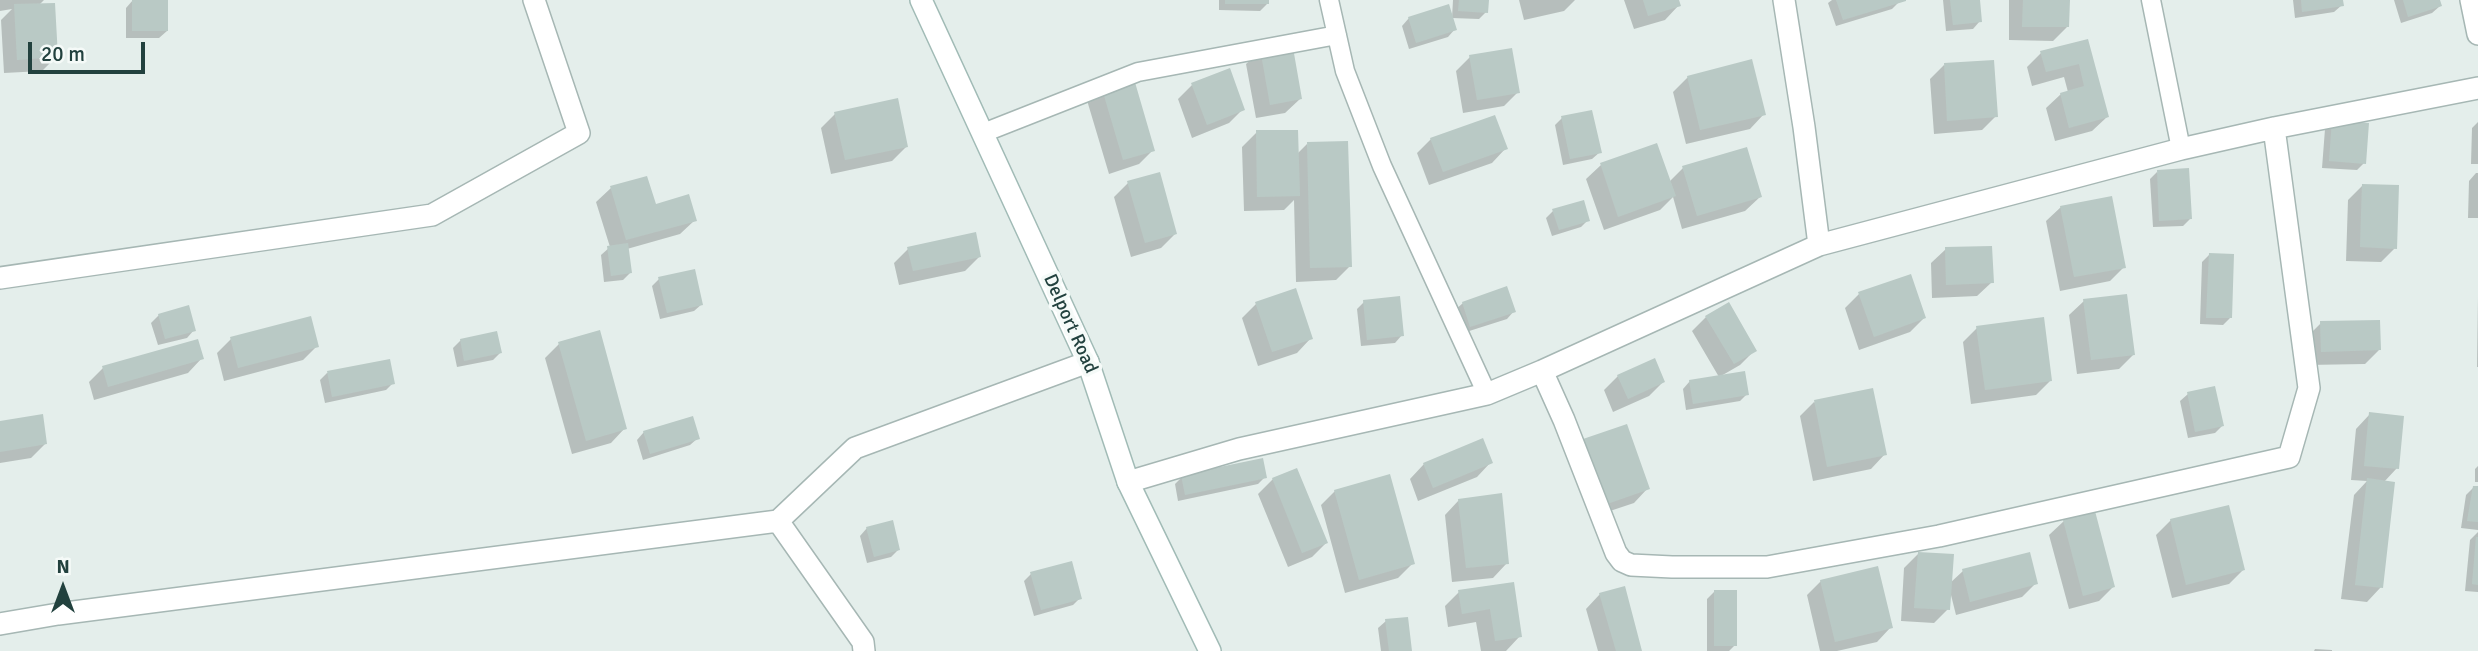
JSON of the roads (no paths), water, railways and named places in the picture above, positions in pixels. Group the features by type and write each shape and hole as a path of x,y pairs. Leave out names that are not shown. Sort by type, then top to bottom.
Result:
{"street":[{"path":"0,278 432,215 579,133 534,0"},
{"name":"Delport Road","path":"921,0 1088,362 1128,482 1210,651"},
{"path":"1784,0 1804,127 1818,245"},
{"path":"2471,0 2478,34"},
{"path":"1128,482 1239,449 1487,394 1818,245 2181,149 2478,88"},
{"path":"1542,371 1616,553 1622,561 1631,565 1767,566 1938,536 2288,457 2309,388 2274,128"},
{"path":"0,624 58,614 778,521 855,448 1088,362"},
{"path":"778,521 863,642 864,651"}],"lane":[{"path":"1329,0 1345,71 1382,166 1487,394"},
{"path":"2151,0 2181,149"},
{"path":"983,133 1139,72 1337,35"}]}
